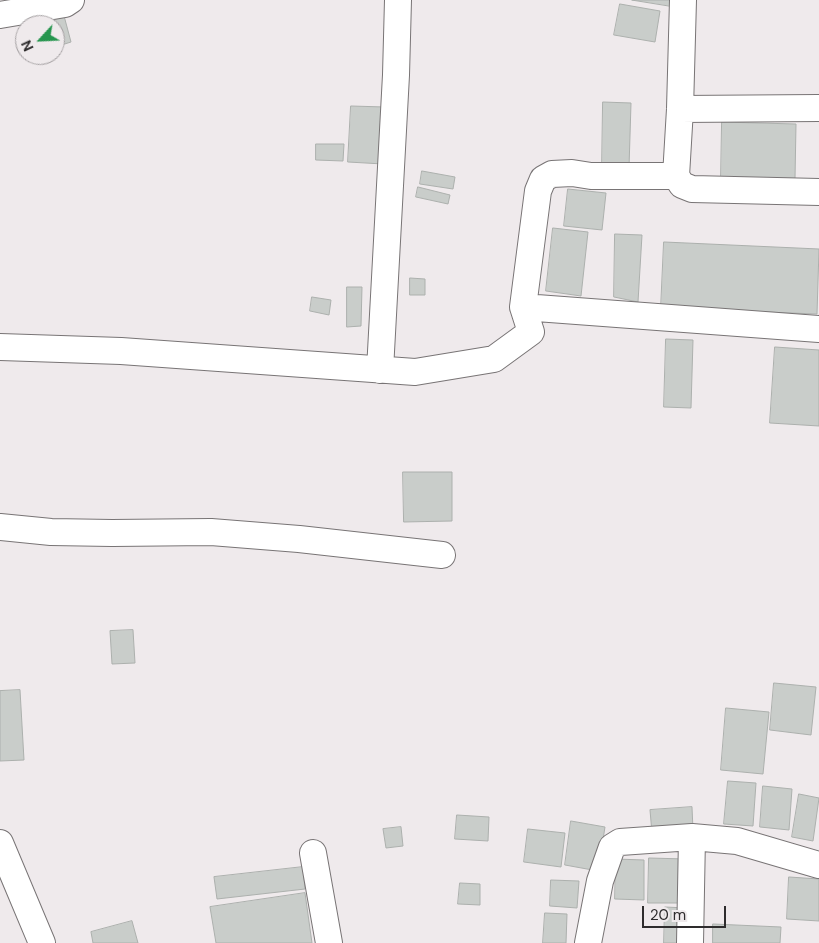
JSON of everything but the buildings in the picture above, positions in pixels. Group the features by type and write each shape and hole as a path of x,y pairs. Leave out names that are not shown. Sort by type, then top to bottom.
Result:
{"street":[{"path":"0,15 65,4 71,0"},
{"path":"380,370 396,75 398,0"},
{"path":"684,0 676,176 682,185 692,189 819,192"},
{"path":"680,109 819,108"},
{"path":"0,347 121,351 414,372 494,359 531,332 523,307 538,190 542,179 552,174 676,176"},
{"path":"523,307 819,329"},
{"path":"0,527 52,532 211,532 299,539 442,555"},
{"path":"588,943 600,882 612,847 620,842 692,837 737,841 819,865"},
{"path":"690,943 692,837"},
{"path":"0,843 42,943"},
{"path":"313,853 329,943"}]}
